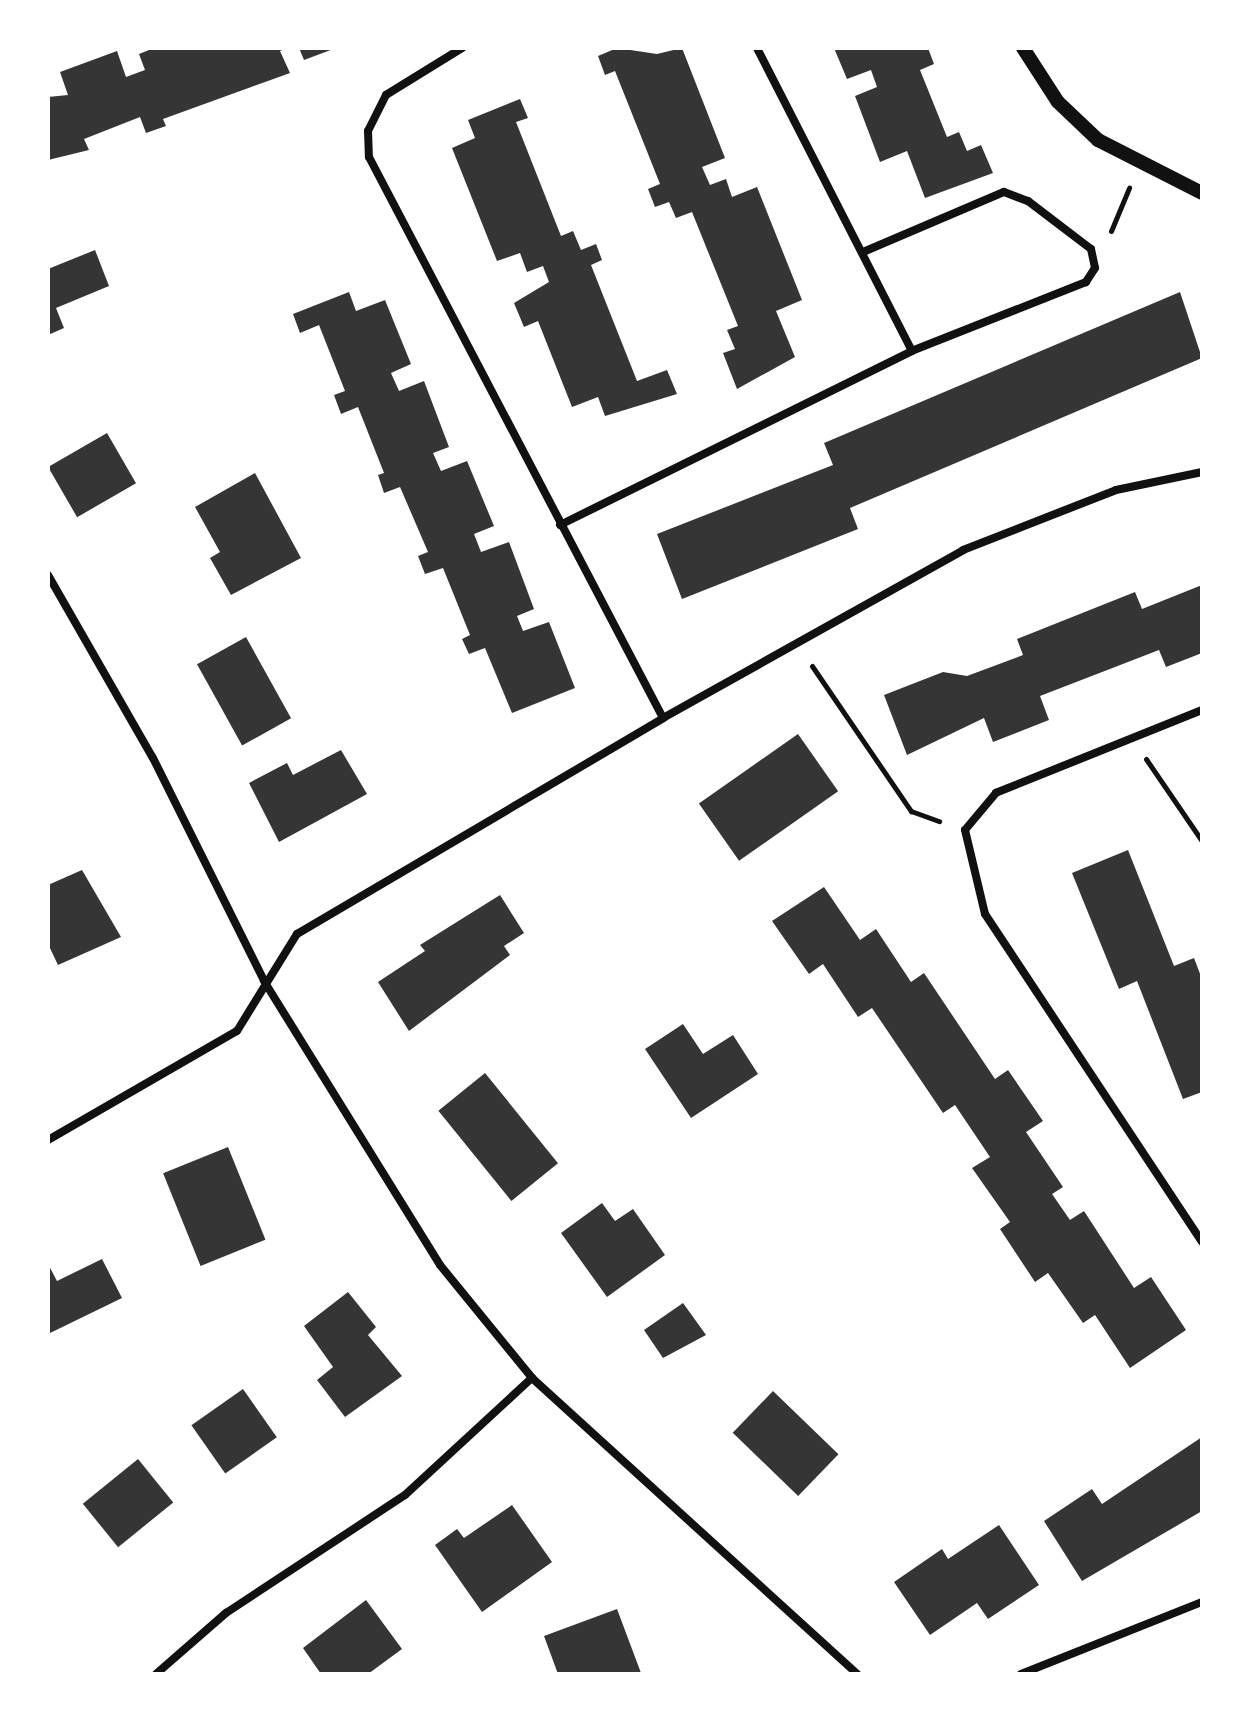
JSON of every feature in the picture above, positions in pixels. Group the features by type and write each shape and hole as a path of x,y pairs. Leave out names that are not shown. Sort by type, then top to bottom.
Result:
{"street":[{"path":"462,48 386,95 368,131 369,157 663,718"},
{"path":"757,48 912,351"},
{"path":"1023,48 1058,102 1139,166 1202,193"},
{"path":"560,525 912,351 1086,282 1095,268 1091,249 1028,201 1004,192 863,252"},
{"path":"48,1140 153,1086 237,1031 264,981 297,934 663,718 963,550 1116,490 1202,472"},
{"path":"48,575 153,758 264,981 440,1265 532,1378 857,1674"},
{"path":"1202,710 996,793 965,830 985,914 1202,1242"},
{"path":"156,1674 226,1613 405,1495 532,1378"},
{"path":"1021,1674 1202,1602"}],"path":[{"path":"1091,249 1107,241 1139,166"},
{"path":"796,642 911,811 965,830"},
{"path":"1132,738 1202,841"}],"building":[{"path":"154,48 286,48 280,51 290,73 163,119 166,126 146,133 140,117 84,139 89,150 48,160 48,97 68,95 60,72 117,51 126,77 145,70 139,54"},
{"path":"299,48 336,48 304,60"},
{"path":"617,48 657,54 682,48 725,158 702,167 710,185 726,179 732,197 757,187 802,300 776,311 795,357 737,389 723,353 735,349 727,330 738,326 692,212 676,218 669,202 655,207 648,189 660,184 615,71 605,75 598,56"},
{"path":"834,48 928,48 934,64 920,70 947,137 959,132 967,151 981,145 993,173 925,198 907,151 880,162 855,96 877,87 871,70 847,79"},
{"path":"520,99 528,118 516,122 561,236 573,231 581,250 596,244 602,260 591,265 637,381 667,370 677,394 605,416 598,397 572,407 538,321 524,327 514,303 549,282 543,266 527,272 520,253 497,261 452,148 475,138 468,120"},
{"path":"95,250 109,286 56,308 64,328 48,335 48,269"},
{"path":"349,292 356,311 385,300 411,364 391,373 399,391 424,381 449,447 433,453 441,471 467,461 494,526 474,534 481,552 509,542 534,609 517,616 523,631 549,622 575,688 512,713 485,648 469,654 462,639 470,635 443,568 425,574 418,556 428,552 400,487 384,493 378,475 384,473 358,407 341,414 334,395 345,391 319,325 300,333 293,314"},
{"path":"1180,292 1202,358 850,508 858,529 682,599 657,534 833,465 824,443"},
{"path":"107,433 136,483 77,517 48,467"},
{"path":"255,473 301,558 231,595 210,558 220,552 195,507"},
{"path":"1202,585 1202,653 1166,667 1159,650 1040,696 1049,720 993,742 984,718 907,755 884,695 943,672 967,676 1023,655 1017,639 1135,592 1142,609"},
{"path":"246,637 291,718 242,745 197,664"},
{"path":"798,734 838,791 739,861 699,803"},
{"path":"341,750 367,794 279,842 249,783 287,763 293,775"},
{"path":"1128,850 1174,966 1194,958 1202,979 1202,1092 1183,1099 1137,981 1119,989 1072,873"},
{"path":"82,870 121,937 58,965 48,944 48,885"},
{"path":"824,887 860,940 876,929 911,982 924,973 995,1079 1008,1070 1043,1121 1026,1132 1063,1187 1052,1194 1070,1220 1084,1211 1134,1288 1151,1277 1186,1330 1130,1368 1095,1315 1083,1323 1048,1273 1035,1282 1000,1229 1010,1222 972,1168 990,1157 955,1105 943,1113 872,1008 858,1017 823,964 809,974 772,921"},
{"path":"500,895 524,933 504,946 510,955 409,1031 378,982 425,951 420,945"},
{"path":"683,1024 703,1054 733,1035 758,1074 691,1118 645,1049"},
{"path":"485,1073 558,1163 511,1201 438,1111"},
{"path":"228,1147 265,1240 201,1266 163,1173"},
{"path":"602,1203 615,1221 633,1209 665,1255 607,1297 561,1233"},
{"path":"102,1259 122,1298 48,1334 48,1264 57,1281"},
{"path":"348,1292 376,1327 368,1335 402,1376 345,1417 317,1380 333,1367 304,1326"},
{"path":"683,1303 706,1335 663,1358 644,1330"},
{"path":"243,1389 277,1437 225,1473 191,1425"},
{"path":"773,1391 838,1454 798,1496 733,1433"},
{"path":"1202,1437 1202,1511 1082,1581 1044,1521 1092,1489 1102,1504"},
{"path":"138,1459 173,1503 118,1547 83,1504"},
{"path":"512,1505 552,1562 482,1612 435,1545 457,1529 464,1538"},
{"path":"999,1525 1039,1585 988,1619 977,1603 930,1635 894,1582 942,1549 948,1559"},
{"path":"366,1600 402,1649 368,1674 321,1674 303,1648"},
{"path":"617,1609 641,1673 558,1674 544,1636"}]}
